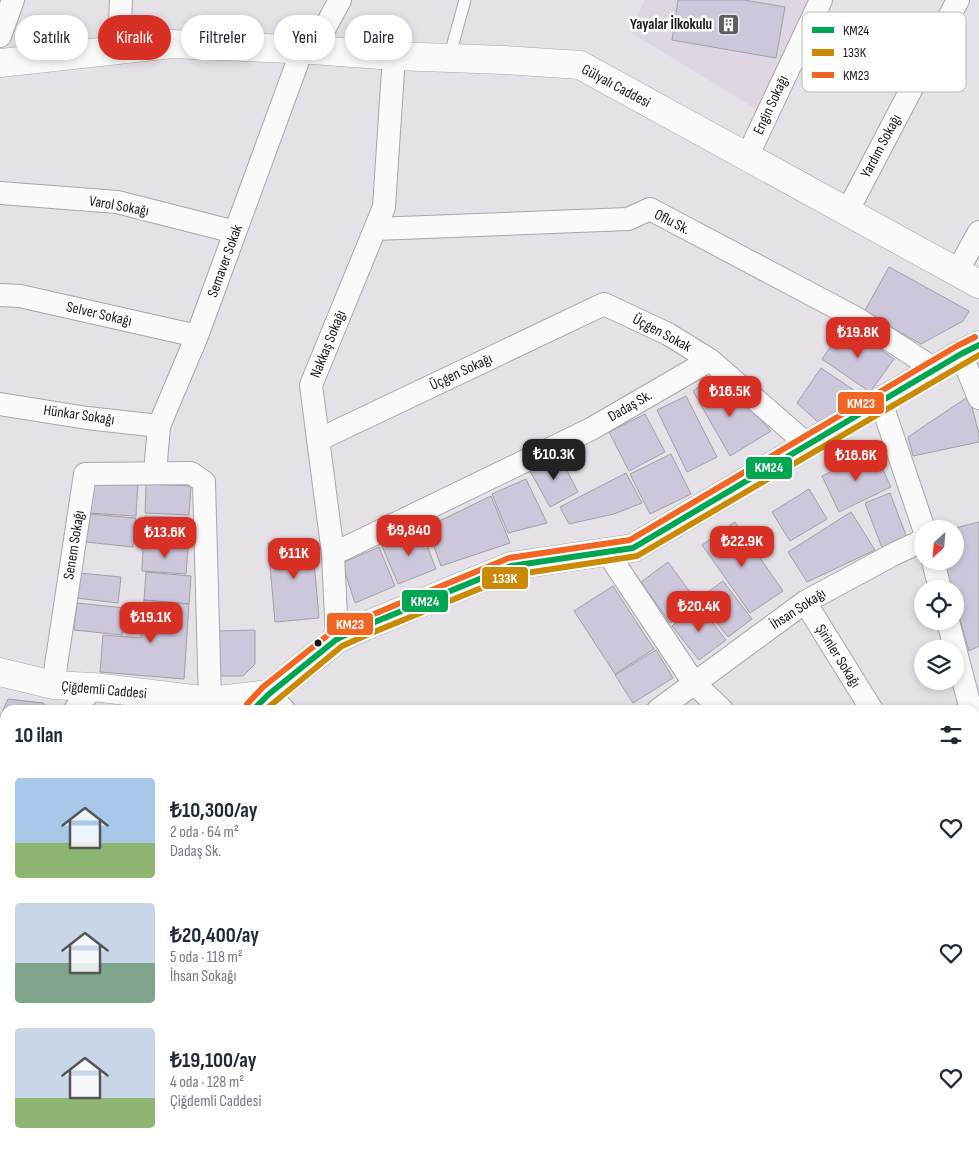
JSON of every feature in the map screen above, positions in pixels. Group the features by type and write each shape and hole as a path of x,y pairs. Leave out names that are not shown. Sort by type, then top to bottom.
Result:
{"street":[{"path":"0,36 13,0"},
{"path":"120,15 121,0"},
{"name":"Semaver Sokak","path":"330,15 340,0"},
{"name":"Engin Sokağı","path":"815,12 821,0"},
{"name":"Yardım Sokağı","path":"952,12 958,0"},
{"name":"Engin Sokağı","path":"747,157 802,40"},
{"name":"Gülyalı Caddesi","path":"171,44 274,48"},
{"name":"Gülyalı Caddesi","path":"0,63 98,52"},
{"name":"Gülyalı Caddesi","path":"412,57 580,65 968,278"},
{"name":"Semaver Sokak","path":"156,473 159,426 197,336 235,232 304,60"},
{"name":"Nakkaş Sokağı","path":"337,639 333,554 311,385 384,207 394,60"},
{"name":"Yardım Sokağı","path":"847,212 910,92"},
{"name":"Varol Sokağı","path":"0,193 117,202 235,232"},
{"name":"Oflu Sk.","path":"375,229 628,219 650,209 856,318 936,370"},
{"path":"968,278 979,232"},
{"name":"Selver Sokağı","path":"0,295 20,296 197,336"},
{"name":"Üçgen Sokağı","path":"318,440 604,304"},
{"name":"Üçgen Sokak","path":"604,304 668,334 710,360 808,445"},
{"path":"268,705 337,639 510,566 633,548 970,350 979,398"},
{"name":"Dadaş Sk.","path":"333,554 591,429 710,360"},
{"path":"881,402 921,520"},
{"name":"Hünkar Sokağı","path":"0,404 87,418 159,426"},
{"path":"156,473 191,473 204,482 210,701"},
{"name":"Senem Sokağı","path":"53,685 85,474 156,473"},
{"name":"İhsan Sokağı","path":"665,705 805,602 914,545"},
{"path":"607,552 694,683 717,705"},
{"name":"Şirinler Sokağı","path":"805,602 869,705"},
{"path":"950,630 970,705"},
{"name":"Çiğdemli Caddesi","path":"0,672 53,685 93,687 210,701 268,705"},
{"path":"78,705 93,687"}],"lane":[{"path":"449,58 464,0"}],"shaded area":[{"path":"645,0 810,0 805,12 802,12 802,18 761,112 630,32"}],"building":[{"name":"Yayalar İlkokulu","path":"678,0 744,0 785,7 776,58 672,40"},
{"path":"889,267 969,311 963,321 921,344 864,312"},
{"path":"846,325 894,359 870,392 822,359"},
{"path":"821,368 861,395 819,423 797,403"},
{"path":"705,383 735,393 771,431 730,456 693,391"},
{"path":"686,396 717,457 687,472 657,410"},
{"path":"969,396 979,434 979,442 913,456 908,437"},
{"path":"645,414 665,452 629,471 609,432"},
{"path":"874,451 891,487 839,512 822,476"},
{"path":"671,454 691,494 650,514 630,474"},
{"path":"559,455 578,492 550,507 530,471"},
{"path":"626,473 642,503 614,514 569,524 560,507"},
{"path":"90,479 138,483 136,516 88,513"},
{"path":"526,479 547,523 508,533 492,494"},
{"path":"146,484 191,486 189,515 145,513"},
{"path":"809,489 827,519 790,541 772,512"},
{"path":"890,493 907,538 882,548 865,503"},
{"path":"491,496 510,543 441,566 427,527"},
{"path":"851,512 875,550 807,582 788,552"},
{"path":"89,514 136,518 133,547 86,542"},
{"path":"145,516 189,518 188,546 143,543"},
{"path":"735,522 783,591 750,613 702,545"},
{"path":"979,522 979,646 969,651 963,630 964,580 948,580 946,570 964,570 964,526"},
{"path":"421,530 436,569 398,584 382,546"},
{"path":"312,539 319,618 275,622 268,543"},
{"path":"143,545 188,548 186,574 142,571"},
{"path":"379,547 395,586 355,603 342,563"},
{"path":"668,562 698,603 670,623 641,582"},
{"path":"146,572 191,576 189,604 144,600"},
{"path":"79,573 121,577 118,603 76,598"},
{"path":"723,581 752,619 728,637 698,599"},
{"path":"613,586 654,649 615,674 574,611"},
{"path":"144,600 189,604 184,679 100,672 103,635 141,638"},
{"path":"77,603 125,608 122,635 74,630"},
{"path":"699,605 726,640 699,660 672,626"},
{"path":"255,630 255,664 243,676 220,676 219,631"},
{"path":"656,650 673,678 633,703 615,675"},
{"path":"8,699 43,703 45,705 5,705"}],"transit line":[{"name":"KM23","path":"247,704 263,687 333,631 509,558 630,540 975,337"},
{"name":"KM24","path":"258,705 337,639 365,626 511,566 633,548 979,345"},
{"name":"133K","path":"271,705 342,646 513,575 637,556 979,355"}],"place":[{"name":"Yayalar İlkokulu","path":"728,24"}]}
